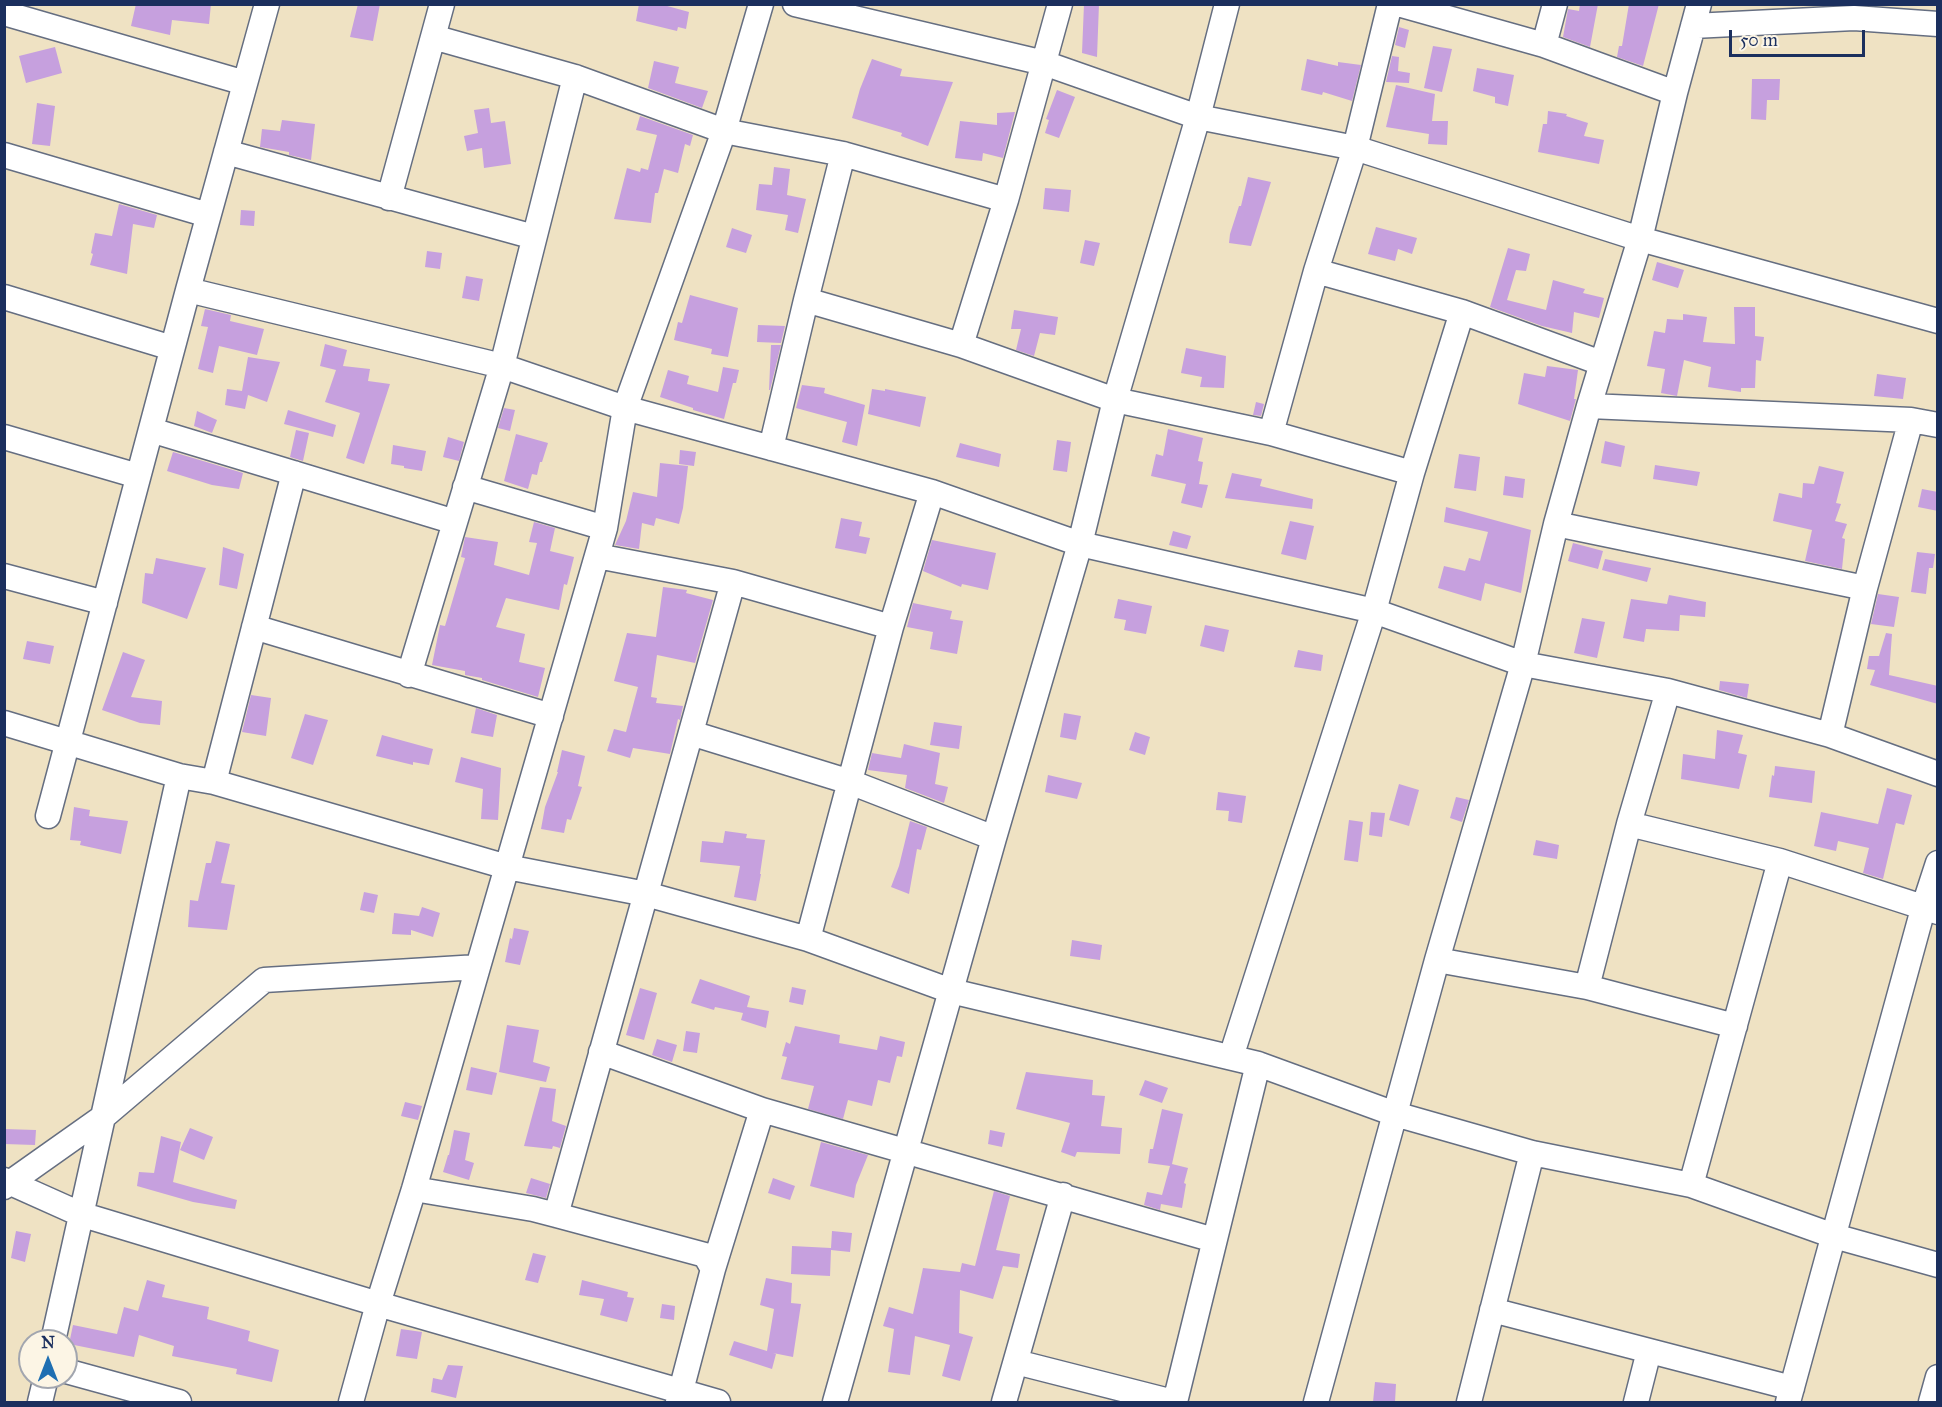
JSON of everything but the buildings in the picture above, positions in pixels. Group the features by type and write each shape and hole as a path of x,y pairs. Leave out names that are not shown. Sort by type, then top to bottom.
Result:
{"street":[{"path":"48,816 172,348 267,4"},
{"path":"389,198 442,4"},
{"path":"351,1402 605,528 625,408 724,131 761,4"},
{"path":"795,4 1044,63 1198,117 1355,148 1640,239 1938,321"},
{"path":"961,345 1006,200 1060,4"},
{"path":"835,1402 993,838 1080,544 1115,400 1198,117 1227,4"},
{"path":"1271,433 1316,271 1355,148 1390,4"},
{"path":"1398,4 1544,45 1675,93"},
{"path":"1544,45 1555,4"},
{"path":"1316,1402 1437,960 1523,664 1556,524 1601,363 1640,239 1696,15 1856,11 1938,24"},
{"path":"4,13 246,83"},
{"path":"433,37 575,77 724,131 843,154 1006,200"},
{"path":"409,675 502,366 575,77"},
{"path":"226,152 534,237"},
{"path":"771,448 843,154"},
{"path":"4,156 208,215"},
{"path":"1316,271 1462,312 1601,363"},
{"path":"188,290 502,366 625,408 932,492 1080,544 1374,610 1523,664 1668,691 1830,735 1938,774"},
{"path":"4,297 172,348"},
{"path":"806,300 961,345 1115,400 1271,433 1412,473"},
{"path":"1231,1057 1374,610 1412,473 1462,312"},
{"path":"1589,406 1911,420 1938,425"},
{"path":"1830,735 1865,588 1911,420"},
{"path":"151,430 454,522"},
{"path":"4,437 138,476"},
{"path":"213,782 294,473"},
{"path":"465,487 605,528"},
{"path":"808,939 891,627 932,492"},
{"path":"1556,524 1865,588"},
{"path":"597,556 733,582 891,627"},
{"path":"4,576 105,603"},
{"path":"556,1215 733,582"},
{"path":"254,627 550,716"},
{"path":"1587,987 1629,824 1668,691"},
{"path":"4,723 178,776 213,782 507,867 646,894 808,939 951,991 1258,1064 1395,1114 1532,1153 1692,1185 1834,1236 1938,1265"},
{"path":"691,733 850,782 993,838"},
{"path":"56,1329 178,776"},
{"path":"1629,824 1780,861 1930,910"},
{"path":"1692,1185 1780,861"},
{"path":"1492,1310 1649,1351 1790,1395 1834,1236 1930,910 1938,863"},
{"path":"1437,960 1587,987 1735,1026"},
{"path":"6,1183 103,1117 264,980 478,967"},
{"path":"602,1052 762,1110 1214,1240"},
{"path":"1016,1362 1174,1402 1258,1064"},
{"path":"680,1397 713,1269 762,1110"},
{"path":"1469,1402 1532,1153"},
{"path":"6,1183 80,1214 680,1397 718,1402"},
{"path":"414,1189 556,1215 705,1255 713,1269"},
{"path":"1004,1402 1063,1195"},
{"path":"1636,1402 1649,1351"},
{"path":"78,1374 179,1402"},
{"path":"1931,1402 1938,1377"}]}
